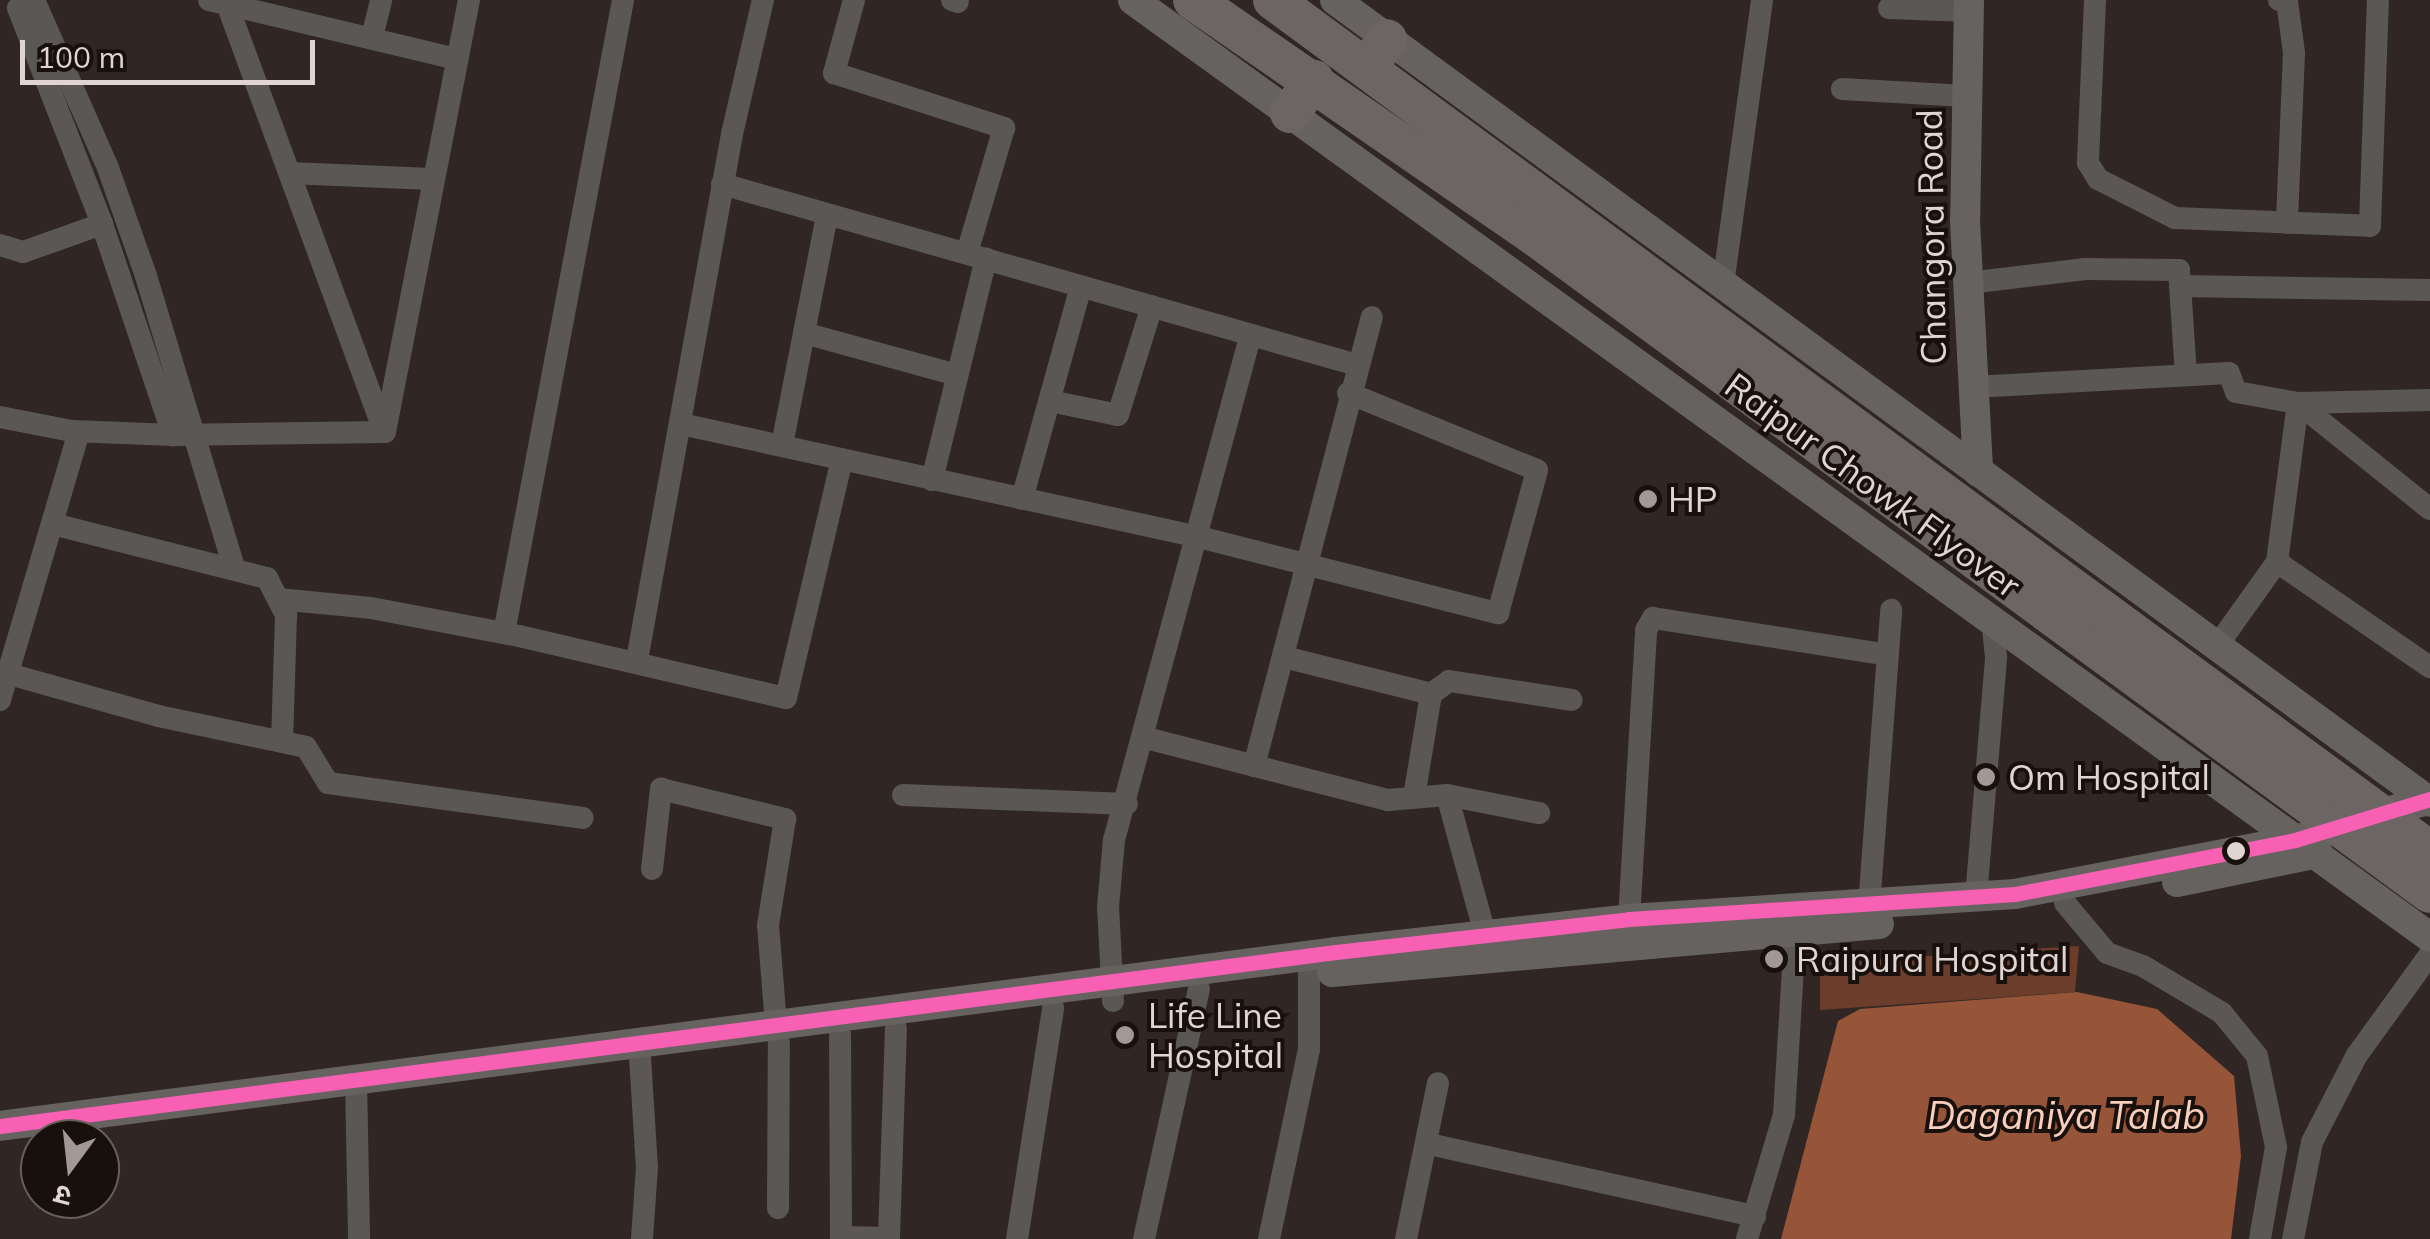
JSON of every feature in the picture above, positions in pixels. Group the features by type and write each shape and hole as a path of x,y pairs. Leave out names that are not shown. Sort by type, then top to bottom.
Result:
{"highway":[{"name":"Raipur Chowk Flyover","path":"1194,0 1314,80 1547,223 2430,850"},
{"name":"Raipur Chowk Flyover","path":"1273,0 1377,53 1547,223 2430,894"},
{"path":"1290,113 1314,80"}],"street":[{"path":"372,37 380,0"},
{"path":"384,432 469,0"},
{"path":"504,633 623,0"},
{"path":"637,660 722,184 763,0"},
{"path":"854,0 834,73 1004,128 957,374 932,480"},
{"path":"1133,0 2430,937"},
{"path":"1334,0 1377,53 1723,285 2429,804"},
{"path":"1723,285 1762,0"},
{"path":"2095,0 2088,163 2098,179 2175,218 2370,226 2378,0"},
{"path":"2279,0 2287,1 2294,54 2287,223"},
{"path":"218,2 457,59"},
{"path":"218,2 290,173 384,432"},
{"path":"22,6 102,224 173,435"},
{"path":"22,6 108,168 198,435 234,568"},
{"path":"1889,8 1969,6"},
{"name":"Changora Road","path":"1969,6 1968,283 1978,472"},
{"path":"1842,89 1966,96"},
{"path":"290,173 431,179"},
{"path":"722,184 977,256 1080,290 1152,306 1356,365"},
{"path":"782,445 827,215"},
{"path":"0,244 24,252 102,224"},
{"path":"1968,283 2084,269 2179,270 2186,375"},
{"path":"2180,286 2430,290"},
{"path":"1022,499 1080,290"},
{"path":"1050,401 1118,415 1152,306"},
{"path":"1254,766 1348,393 1372,317"},
{"path":"804,334 957,374"},
{"path":"1113,992 1108,906 1114,840 1146,738 1250,337"},
{"path":"1972,387 2229,373 2236,392 2298,403 2430,400"},
{"path":"681,424 1200,537 1498,613 1537,470 1348,393"},
{"path":"2217,646 2277,562 2298,403"},
{"path":"2298,403 2430,509"},
{"path":"0,417 79,432 198,435 384,432"},
{"path":"0,700 79,432"},
{"path":"278,599 504,633 637,660 786,698 842,459"},
{"path":"54,524 267,578 286,615 282,742"},
{"path":"2277,562 2430,667"},
{"path":"1869,906 1883,654 1891,610"},
{"path":"1629,919 1646,630 1652,618 1883,654"},
{"path":"1976,898 1996,657 1992,621"},
{"path":"1284,657 1431,694"},
{"path":"9,674 158,716 306,747 328,783 583,818"},
{"path":"1414,798 1431,694 1450,681 1572,700"},
{"path":"1146,738 1388,800 1448,796 1538,813"},
{"path":"652,870 661,789 785,818 768,925 778,1034 778,1208"},
{"path":"904,795 1127,804"},
{"path":"1448,796 1489,946"},
{"path":"0,1143 358,1088 1310,965 1489,946 2065,903 2305,847 2429,804"},
{"path":"1489,946 1629,919 1796,922 1869,906 1976,898 2305,847"},
{"path":"2065,903 2107,953 2143,966 2222,1013 2257,1056 2276,1147 2260,1239"},
{"path":"1747,1239 1784,1115 1796,922"},
{"path":"2293,1239 2312,1142 2357,1055 2430,954"},
{"path":"778,1034 840,1035 1052,1008 1113,992 1199,989 1310,965"},
{"path":"1269,1239 1309,1049 1310,965"},
{"path":"1144,1239 1199,989"},
{"path":"1016,1239 1052,1008"},
{"path":"840,1035 841,1238 889,1238 896,1028"},
{"path":"640,1050 647,1167 642,1239"},
{"path":"1406,1239 1429,1144 1438,1083"},
{"path":"0,1126 358,1088"},
{"path":"358,1088 358,1239"},
{"path":"1429,1144 1755,1216"}],"shaded area":[{"path":"2079,946 2075,992 1820,1010 1820,963"}],"water":[{"name":"Daganiya Talab","path":"2077,992 2157,1009 2234,1076 2241,1156 2231,1239 1781,1239 1838,1021 1860,1009"}],"transit line":[{"path":"0,1126 1336,952 1629,919 2015,894 2295,840 2430,799"}],"place":[{"name":"HP","path":"1648,499"},
{"name":"Om Hospital","path":"1986,777"},
{"name":"Raipura Hospital","path":"1774,959"},
{"name":"Life Line Hospital","path":"1125,1035"}]}
